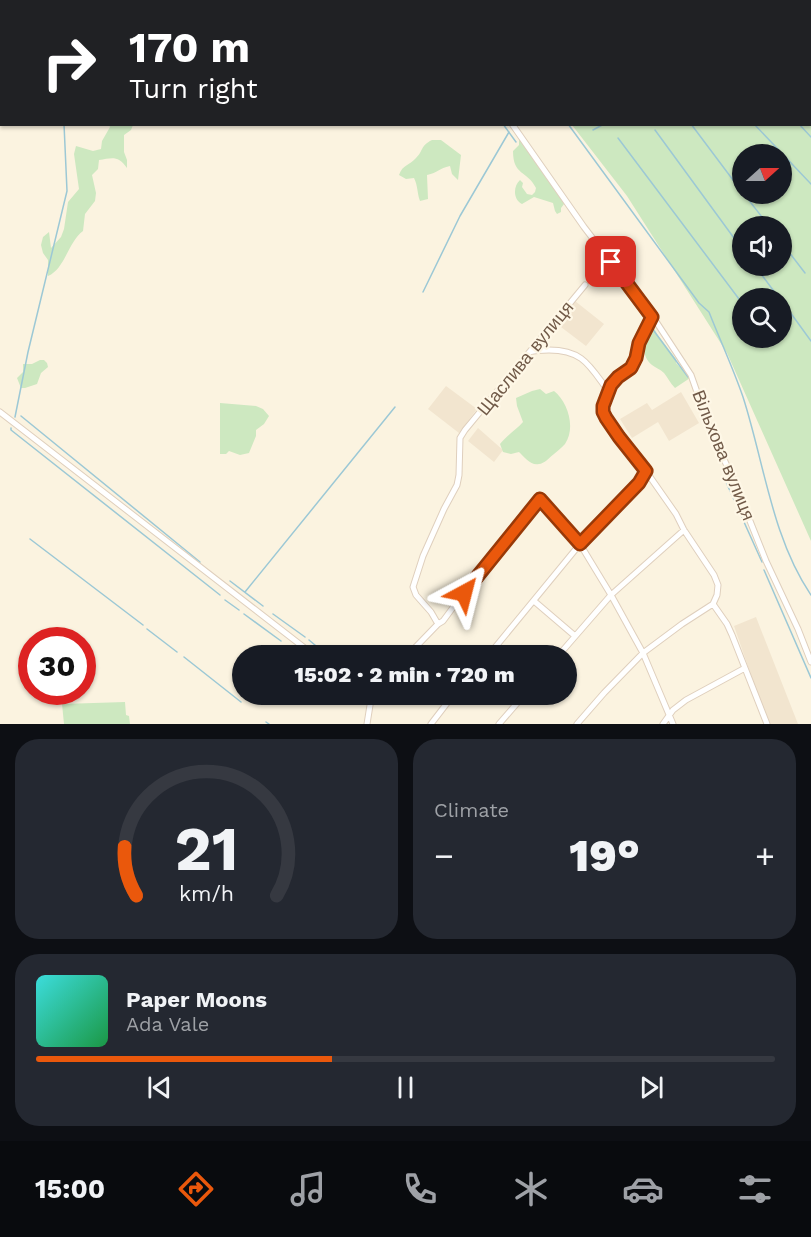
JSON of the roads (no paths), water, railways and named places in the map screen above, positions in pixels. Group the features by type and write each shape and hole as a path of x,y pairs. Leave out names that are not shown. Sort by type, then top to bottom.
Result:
{"street":[{"name":"Вільхова вулиця","path":"513,126 584,227 652,317 691,375 710,429 811,662"},
{"name":"Щаслива вулиця","path":"438,624 413,587 423,556 457,485 460,438 585,285"},
{"path":"577,724 643,653 716,600 718,585 714,575 676,514 603,412 611,385 631,368 639,343 652,317"},
{"path":"529,353 535,350 556,350 575,353 589,363 609,392"},
{"path":"0,412 301,645"},
{"path":"497,645 580,544 639,483 646,471"},
{"path":"418,645 443,621 474,579 540,499 580,544 611,595 643,653 674,724"},
{"path":"567,645 611,595 684,530"},
{"path":"534,601 575,636"},
{"path":"713,604 727,624 767,724"},
{"path":"663,724 673,710 686,700 745,668"},
{"path":"367,724 371,705"},
{"path":"431,724 446,705"},
{"path":"499,724 515,705"}],"waterway":[{"path":"15,417 28,352 67,191 64,126"},
{"path":"504,126 516,142"},
{"path":"569,126 699,303 709,312 743,397 770,499 787,549 811,595"},
{"path":"593,130 600,126"},
{"path":"692,126 732,179"},
{"path":"756,126 811,184"},
{"path":"801,126 811,137"},
{"path":"655,130 732,235"},
{"path":"423,292 460,216 509,132"},
{"path":"618,138 732,290"},
{"path":"752,204 761,216"},
{"path":"792,256 805,273"},
{"path":"612,273 647,321"},
{"path":"762,276 772,288"},
{"path":"792,315 811,341"},
{"path":"651,327 688,377"},
{"path":"245,592 395,407"},
{"path":"21,416 200,562"},
{"path":"11,428 220,595"},
{"path":"726,482 762,562"},
{"path":"30,539 143,625"},
{"path":"764,570 811,678"},
{"path":"230,581 263,606"},
{"path":"225,600 239,610"},
{"path":"244,614 281,641"},
{"path":"273,614 305,637"},
{"path":"147,629 177,652"},
{"path":"309,640 315,645"},
{"path":"184,657 232,695"}]}
